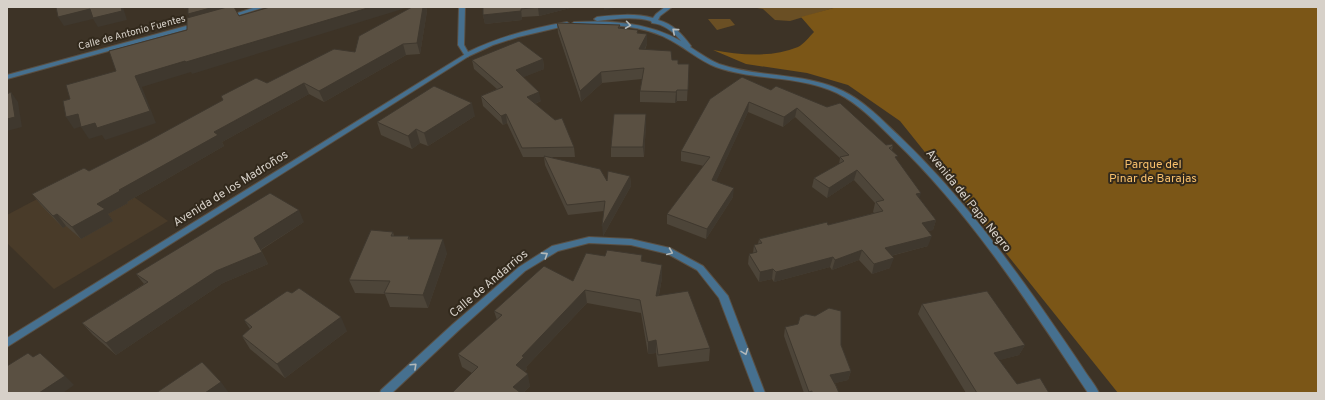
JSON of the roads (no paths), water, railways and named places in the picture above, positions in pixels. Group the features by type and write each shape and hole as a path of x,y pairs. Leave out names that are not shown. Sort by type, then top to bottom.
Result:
{"street":[{"path":"224,18 262,7"},
{"path":"462,7 461,45 467,55"},
{"path":"655,31 655,18 669,7"},
{"name":"Avenida del Papa Negro","path":"467,55 504,38 529,31 624,16 655,18 669,26 680,35 691,50"},
{"name":"Avenida del Papa Negro","path":"561,25 612,23 647,28 716,64 731,69 812,82 826,86 860,104 898,138 942,185 991,245 1094,393"},
{"name":"Calle de Antonio Fuentes","path":"7,77 202,24"},
{"name":"Avenida de los Madroños","path":"7,343 467,55"},
{"name":"Calle de Andarrios","path":"386,393 456,327 522,269 555,248 588,240 631,242 670,251 700,268 723,296 760,393"}],"park label":[{"name":"Parque del Pinar de Barajas","path":"1153,172"}]}
